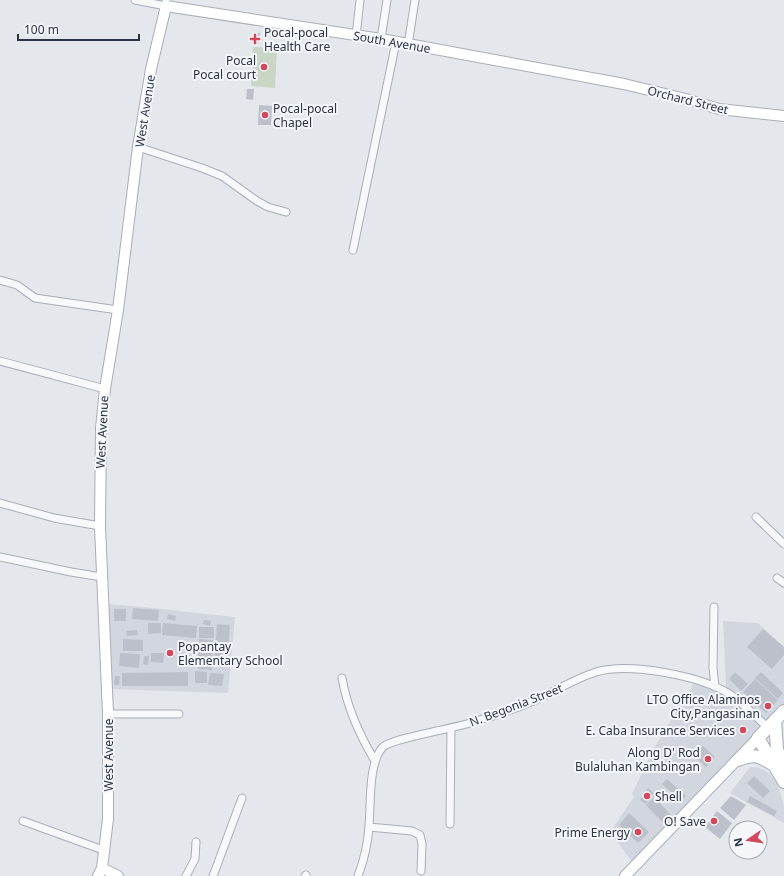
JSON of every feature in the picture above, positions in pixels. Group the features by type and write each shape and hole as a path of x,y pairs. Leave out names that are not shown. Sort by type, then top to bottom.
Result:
{"main road":[{"path":"780,768 758,738 784,710"},
{"path":"771,724 784,782"},
{"path":"738,760 750,755 760,757 780,768"}],"street":[{"path":"135,0 166,3"},
{"path":"356,36 360,0"},
{"path":"381,40 387,0"},
{"path":"408,45 414,0"},
{"name":"South Avenue","path":"166,3 396,42 617,83"},
{"name":"West Avenue","path":"100,872 108,819 108,714 100,526 101,428 105,389 118,310 138,147 166,3"},
{"path":"353,250 396,42"},
{"name":"Orchard Street","path":"617,83 686,99 719,109 784,116"},
{"path":"138,147 222,176 257,201 268,207 286,212"},
{"path":"0,280 17,285 35,298 118,310"},
{"path":"0,361 105,389"},
{"path":"0,503 54,518 100,526"},
{"path":"756,517 784,544"},
{"path":"0,557 102,577"},
{"path":"777,578 784,584"},
{"path":"714,607 713,668 715,688"},
{"name":"N. Begonia Street","path":"358,876 367,847 375,761 382,747 390,742 451,728 502,713 533,701 584,676 598,672 632,668 677,675 715,688 730,695 771,724"},
{"path":"342,678 345,695 353,717 375,761"},
{"path":"108,714 179,714"},
{"path":"450,824 451,728"},
{"path":"625,876 758,738"},
{"path":"213,876 242,798"},
{"path":"23,821 103,850"},
{"path":"369,827 412,831 418,833 422,840 421,871"},
{"path":"186,876 195,859 196,842"},
{"path":"100,872 118,876"}],"shaded area":[{"name":"Popantay Elementary School","path":"107,604 235,617 228,693 111,689"},
{"path":"723,621 758,623 784,647 784,705 664,827 633,863 610,832 634,797 632,794 653,750 687,697 693,684 721,692 726,687"},
{"path":"750,767 757,767 764,770 770,774 777,784 784,807 784,823 730,793"}],"green space":[{"name":"Pocal Pocal court","path":"253,47 277,48 275,88 251,86"}],"building":[{"path":"254,32 260,33 258,45 252,44"},
{"path":"247,89 254,89 253,100 246,99"},
{"name":"Pocal-pocal Chapel","path":"259,105 272,106 271,125 258,125"},
{"path":"133,608 159,610 158,621 132,619"},
{"path":"114,609 126,609 126,621 114,621"},
{"path":"168,614 176,616 175,621 167,619"},
{"path":"204,620 211,621 210,626 203,624"},
{"path":"148,623 161,623 161,633 148,634"},
{"path":"163,623 197,626 196,638 162,635"},
{"path":"217,624 230,625 227,665 214,664"},
{"path":"199,627 214,627 214,638 199,638"},
{"path":"763,629 784,647 784,655 772,669 747,647"},
{"path":"137,630 138,635 127,636 126,631"},
{"path":"123,639 143,640 143,651 123,651"},
{"path":"199,639 213,640 212,670 198,669"},
{"path":"120,653 140,654 139,668 119,666"},
{"path":"151,653 164,653 163,663 151,662"},
{"path":"144,656 149,656 148,665 143,664"},
{"path":"195,671 207,672 207,683 195,683"},
{"path":"188,672 188,686 122,686 122,673"},
{"path":"735,672 748,684 741,691 729,679"},
{"path":"761,672 783,693 778,699 755,678"},
{"path":"210,673 224,674 222,686 208,685"},
{"path":"115,676 120,676 119,685 114,685"},
{"path":"755,679 778,700 766,713 743,692"},
{"path":"703,746 715,757 706,767 694,756"},
{"path":"754,776 770,791 763,798 747,783"},
{"path":"667,779 686,796 681,801 662,784"},
{"name":"Shell","path":"648,788 654,793 646,804 640,800"},
{"path":"731,796 746,805 734,820 720,808"},
{"path":"750,796 777,811 774,816 747,802"},
{"path":"654,797 671,815 663,823 646,805"},
{"path":"717,811 728,820 728,828 720,839 705,827"},
{"path":"629,813 649,832 638,843 619,825"}],"place":[{"name":"Pocal-pocal Health Care","path":"255,39"},
{"name":"Pocal Pocal court","path":"264,67"},
{"name":"Pocal-pocal Chapel","path":"265,115"},
{"name":"Popantay Elementary School","path":"170,653"},
{"name":"LTO Office Alaminos City,Pangasinan","path":"768,706"},
{"name":"E. Caba Insurance Services","path":"743,730"},
{"name":"Along D' Rod Bulaluhan Kambingan","path":"708,759"},
{"name":"Shell","path":"647,796"},
{"name":"O! Save","path":"714,821"},
{"name":"Prime Energy","path":"638,832"}]}
